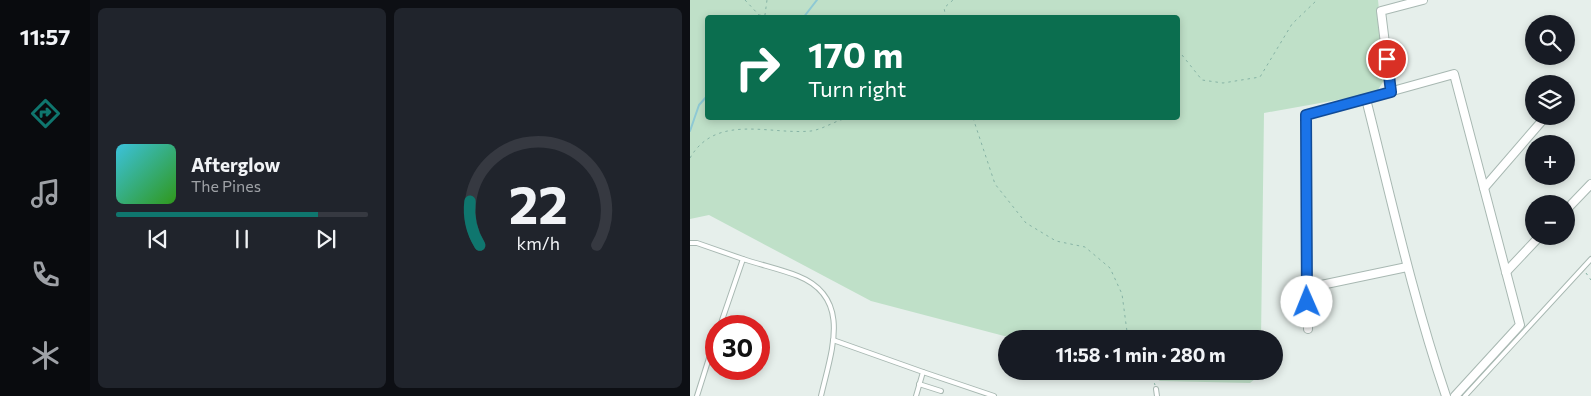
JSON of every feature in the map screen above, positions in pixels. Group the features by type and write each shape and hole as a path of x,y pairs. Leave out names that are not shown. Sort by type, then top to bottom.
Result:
{"street":[{"path":"1391,92 1381,11 1423,0"},
{"path":"1308,329 1306,115 1454,74 1520,325 1455,396"},
{"path":"1366,99 1407,267 1446,396"},
{"path":"1484,188 1538,125"},
{"path":"1575,201 1591,184"},
{"path":"1506,272 1532,245"},
{"path":"1307,288 1407,267"}],"lane":[{"path":"690,243 697,243 798,276 815,285 830,303 835,323 821,396"},
{"path":"724,315 743,259"},
{"path":"1465,396 1591,259"},
{"path":"1583,268 1591,269"},
{"path":"833,340 994,396"},
{"path":"697,396 705,371"},
{"path":"916,396 923,372"},
{"path":"919,384 941,391"},
{"path":"1156,389 1157,396"}],"path":[{"path":"745,0 758,15"},
{"path":"765,15 767,0"},
{"path":"945,15 944,8 953,0"},
{"path":"1180,52 1202,80 1224,83 1260,77 1292,24 1317,0"},
{"path":"690,158 696,146 707,138 732,129 813,131 843,120"},
{"path":"974,120 995,184 1026,222 1056,241 1085,247 1110,268 1122,294 1127,330"},
{"path":"1583,268 1591,280"},
{"path":"1153,380 1156,389"}],"green space":[{"path":"690,0 1378,0 1386,77 1376,93 1264,113 1261,330 998,330 998,334 871,301 709,215 690,219"},
{"path":"1158,380 1254,380 1250,383"}],"waterway":[{"path":"805,15 817,0"},
{"path":"690,131 699,105 705,98"}],"route":[{"path":"1307,302 1306,115 1391,92 1387,59"}]}
